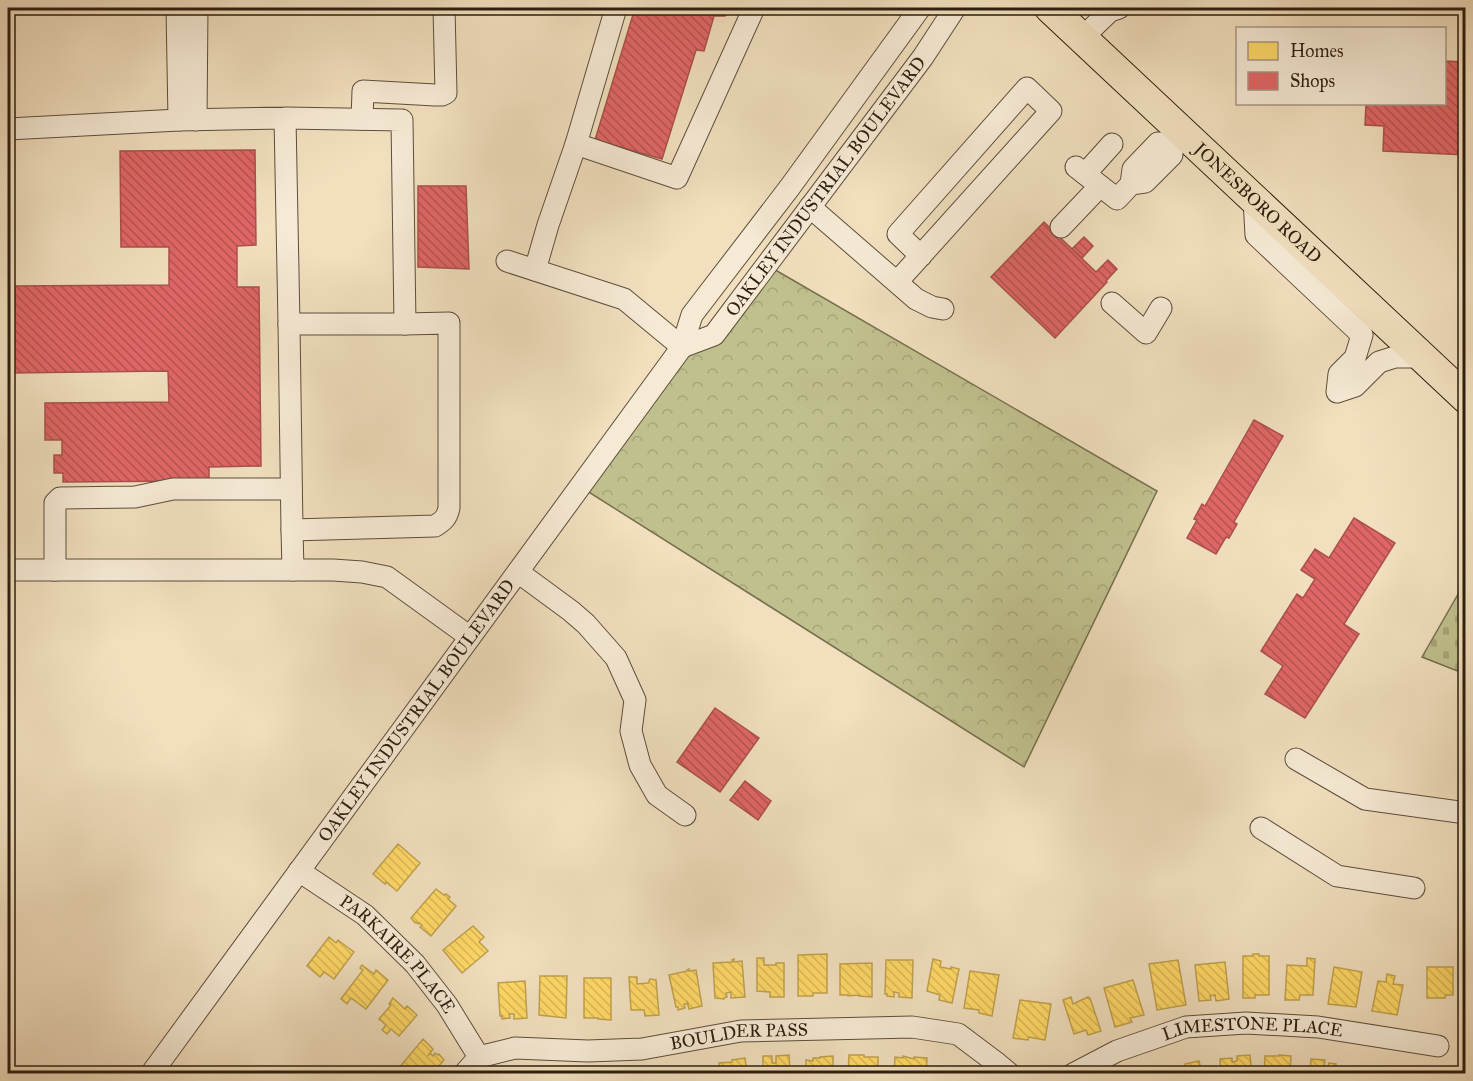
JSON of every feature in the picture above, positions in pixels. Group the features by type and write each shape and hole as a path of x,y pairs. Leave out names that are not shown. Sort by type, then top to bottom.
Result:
{"highway":[{"name":"JONESBORO ROAD","path":"1050,8 1177,137 1254,199 1466,398"}],"street":[{"path":"177,8 188,120"},
{"path":"188,120 197,8"},
{"path":"362,119 363,92 435,95 446,93 444,8"},
{"path":"535,270 576,144 616,8"},
{"path":"576,144 677,178 754,8"},
{"name":"OAKLEY INDUSTRIAL BOULEVARD","path":"151,1074 682,347 692,315 797,178 920,8"},
{"name":"OAKLEY INDUSTRIAL BOULEVARD","path":"682,347 714,335 923,57 956,8"},
{"path":"870,127 888,121 970,8"},
{"path":"1082,38 1110,11 1119,8"},
{"path":"897,282 1051,111 1027,88 898,234 921,255"},
{"path":"285,118 293,570"},
{"path":"8,129 188,120 285,118 402,120 405,324"},
{"path":"1087,176 1117,199 1131,184 1145,182 1172,155 1177,137"},
{"path":"1061,227 1087,176 1112,144"},
{"path":"1254,199 1256,235 1362,335 1355,358 1339,374 1337,392 1355,386 1378,362 1395,357 1422,357"},
{"path":"810,207 916,299 932,307 943,309"},
{"path":"507,261 624,299 682,347"},
{"path":"1112,303 1146,333 1161,308"},
{"path":"289,324 449,323 450,446 447,516 435,526 292,530"},
{"path":"55,570 55,504 60,498 135,497 173,489 291,489"},
{"path":"8,570 333,570 362,572 387,577 470,637"},
{"path":"518,572 586,624 616,658 635,700 631,731 640,765 657,795 685,815"},
{"path":"1296,759 1365,798 1466,813"},
{"path":"1261,828 1337,876 1414,888"},
{"name":"PARKAIRE PLACE","path":"299,871 365,915 415,964 447,1005 479,1057"},
{"name":"LIMESTONE PLACE","path":"1073,1074 1117,1051 1186,1028 1246,1023 1318,1027 1438,1046"},
{"name":"BOULDER PASS","path":"479,1057 515,1048 588,1051 642,1049 741,1031 912,1027 958,1034 1010,1074"},
{"path":"464,1074 479,1057"}],"green space":[{"path":"765,264 1157,491 1024,767 576,484"},
{"path":"1465,582 1465,674 1422,657"}],"building: Homes":[{"path":"398,844 420,863 397,891 373,874"},
{"path":"436,889 450,897 448,899 456,906 431,936 420,927 422,925 415,923 411,918"},
{"path":"473,926 484,937 479,942 488,951 462,973 443,950"},
{"path":"329,937 336,943 338,940 354,952 334,979 324,972 320,977 307,966"},
{"path":"827,954 827,993 798,996 798,955"},
{"path":"1253,954 1269,956 1269,995 1243,998 1243,956 1253,956"},
{"path":"757,958 764,958 764,965 784,963 784,997 770,997 770,992 757,991"},
{"path":"1307,958 1315,959 1313,995 1300,995 1299,1000 1285,1000 1287,965 1307,966"},
{"path":"734,959 734,962 742,961 745,997 731,998 731,992 726,993 727,997 724,999 715,998 713,963 732,962"},
{"path":"933,959 941,961 940,967 959,969 952,1003 939,1000 940,995 927,991"},
{"path":"886,960 913,960 912,998 899,997 899,993 894,992 894,997 885,994"},
{"path":"1178,960 1186,1005 1157,1010 1149,964"},
{"path":"1225,962 1229,999 1216,1001 1215,995 1210,996 1211,1000 1199,1001 1195,965"},
{"path":"872,963 872,997 840,995 840,964"},
{"path":"362,965 374,974 376,970 388,980 366,1009 351,998 347,1004 341,999 363,970 360,968"},
{"path":"1334,967 1362,972 1356,1007 1328,1004"},
{"path":"1427,967 1453,967 1453,995 1446,995 1445,998 1427,998"},
{"path":"689,969 689,971 696,970 702,1006 689,1009 688,1004 684,1004 685,1008 678,1010 676,1007 669,975"},
{"path":"970,971 999,975 992,1016 979,1013 979,1010 964,1008"},
{"path":"1387,974 1395,976 1393,984 1403,985 1397,1015 1372,1011 1378,981 1386,982"},
{"path":"540,976 567,976 566,1018 539,1015"},
{"path":"629,977 637,977 637,984 648,983 650,979 656,980 659,1015 645,1016 644,1010 631,1010"},
{"path":"584,978 611,978 611,1020 584,1018"},
{"path":"1133,980 1144,1015 1130,1018 1132,1022 1115,1027 1104,988"},
{"path":"525,981 527,1018 514,1019 514,1014 509,1014 510,1018 502,1019 498,983"},
{"path":"1071,997 1073,1004 1090,998 1101,1031 1088,1035 1086,1030 1074,1034 1063,1000"},
{"path":"393,998 405,1009 407,1006 417,1015 399,1036 391,1029 387,1034 382,1030 386,1025 379,1019 391,1005 389,1004"},
{"path":"1020,1000 1051,1004 1045,1040 1029,1037 1028,1040 1013,1038"},
{"path":"423,1039 433,1049 430,1053 433,1056 435,1053 439,1054 444,1060 432,1074 406,1074 399,1068"},
{"path":"789,1055 790,1074 763,1074 763,1056 772,1056 772,1063 776,1063 776,1056"},
{"path":"849,1055 878,1057 878,1074 848,1074"},
{"path":"1250,1055 1252,1074 1221,1074 1220,1059 1232,1058 1232,1062 1237,1061 1237,1056"},
{"path":"833,1056 833,1074 806,1074 806,1060 813,1061 813,1058"},
{"path":"903,1056 914,1059 914,1057 927,1058 926,1074 894,1074 895,1057 903,1058"},
{"path":"1265,1056 1291,1056 1290,1074 1264,1074"},
{"path":"745,1058 747,1074 720,1074 719,1063"},
{"path":"1311,1059 1325,1060 1323,1073 1329,1063 1336,1064 1336,1074 1310,1074"},
{"path":"1199,1061 1202,1074 1174,1074 1174,1068 1181,1067 1182,1071 1186,1070 1185,1064"},
{"path":"1355,1066 1369,1068 1368,1073 1372,1073 1372,1069 1388,1074 1354,1074"},
{"path":"700,1067 702,1074 675,1074 677,1071 683,1073"}],"building: Shops":[{"path":"635,8 733,8 725,16 714,16 704,51 696,50 662,159 595,140"},
{"path":"1446,61 1466,62 1466,155 1383,151 1384,126 1365,125 1366,105 1446,105"},
{"path":"255,150 256,245 237,246 237,287 259,287 261,466 209,467 209,484 186,481 63,482 63,473 54,473 54,455 62,455 62,440 45,440 45,403 169,402 168,371 8,373 8,286 169,285 169,247 121,247 120,151"},
{"path":"418,186 466,186 469,269 418,267"},
{"path":"1044,222 1096,272 1108,260 1117,269 1055,338 991,277"},
{"path":"1084,237 1093,246 1082,258 1072,249"},
{"path":"1254,420 1283,436 1234,522 1237,524 1216,554 1187,538 1197,520 1194,519 1202,504 1205,506"},
{"path":"1354,518 1395,543 1344,624 1359,634 1305,718 1265,694 1283,666 1261,651 1297,594 1303,598 1315,579 1301,570 1315,549 1329,558"},
{"path":"715,708 759,738 720,792 677,762"},
{"path":"745,781 771,801 758,820 730,800"}]}
